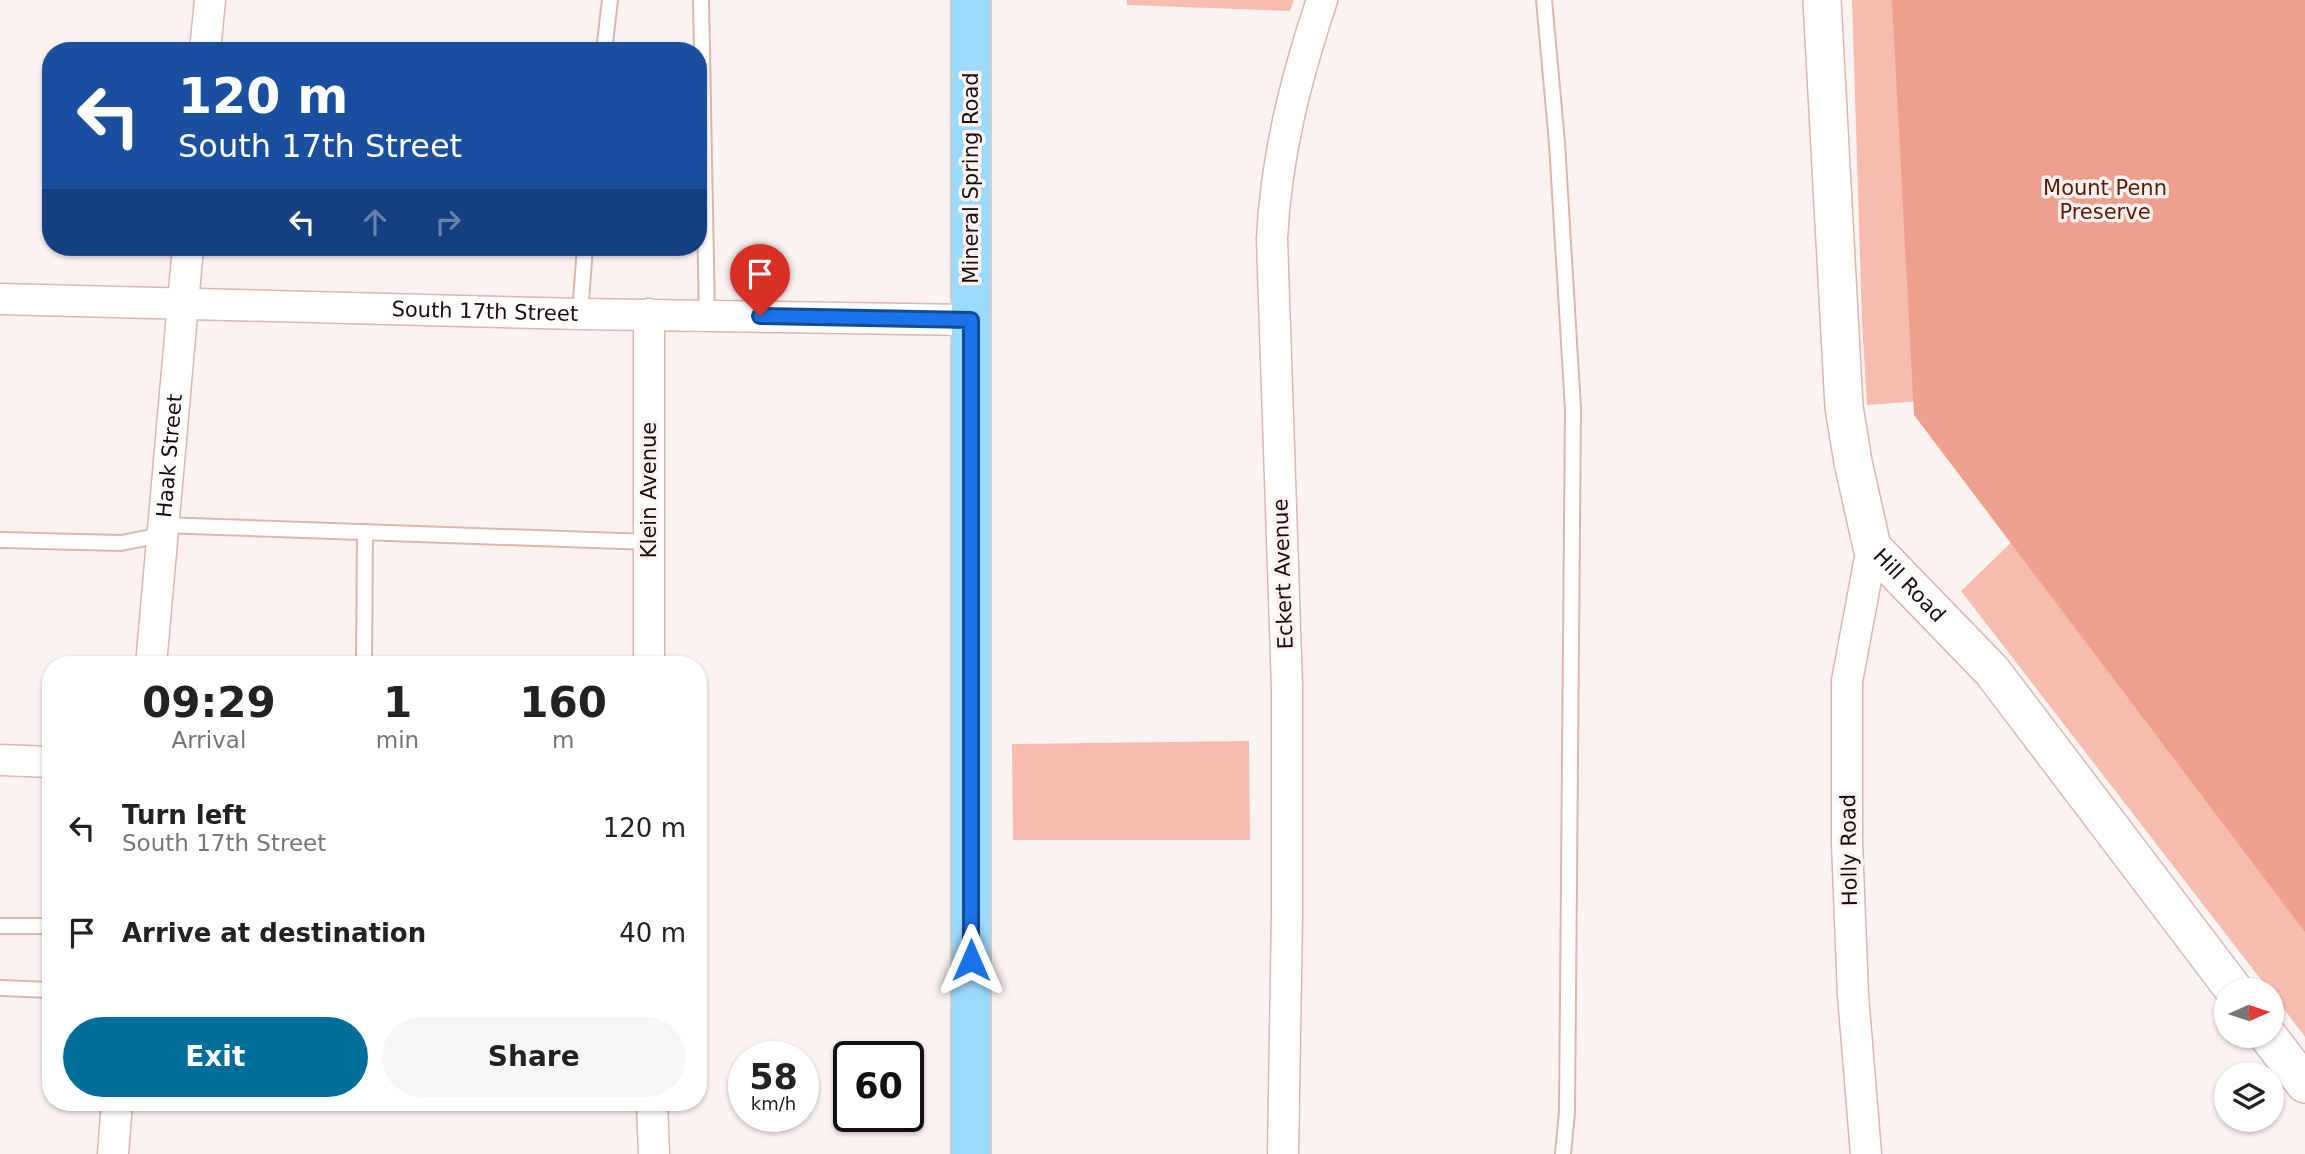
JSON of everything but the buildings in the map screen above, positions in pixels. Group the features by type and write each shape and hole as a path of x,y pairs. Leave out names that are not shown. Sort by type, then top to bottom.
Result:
{"main road":[{"name":"Mineral Spring Road","path":"971,0 971,1154"}],"street":[{"path":"206,42 210,0"},
{"name":"Eckert Avenue","path":"1283,1154 1287,687 1272,239 1274,196 1283,141 1301,65 1322,0"},
{"name":"Hill Road","path":"1822,0 1844,407 1872,547 1992,671 2225,978"},
{"name":"Haak Street","path":"152,656 187,256"},
{"name":"South 17th Street","path":"0,299 580,314 971,320"},
{"name":"Klein Avenue","path":"649,314 649,656"},
{"name":"Holly Road","path":"1866,1154 1853,995 1847,844 1847,681 1872,547"},
{"path":"0,760 42,762"},
{"path":"2277,1048 2305,1084"},
{"path":"113,1154 116,1111"},
{"path":"652,1111 653,1154"}],"lane":[{"path":"605,42 610,0"},
{"path":"701,0 702,42"},
{"path":"1544,0 1557,144 1573,409 1567,1112 1563,1154"},
{"path":"580,314 584,256"},
{"path":"706,256 707,315"},
{"path":"0,540 121,543 162,530 365,532 649,542"},
{"path":"364,656 365,532"},
{"path":"0,926 42,926"},
{"path":"0,988 42,990"}],"green space":[{"path":"1127,0 1294,0 1290,11 1127,5"},
{"name":"Mount Penn Preserve","path":"1852,0 2305,0 2305,1037 2284,1009 2284,978 2260,978 1961,591 2082,474 2043,392 1867,405"},
{"name":"Mount Penn Preserve","path":"1892,0 2305,0 2305,932 1914,415"},
{"path":"1249,741 1250,840 1013,840 1012,744"}],"route":[{"path":"760,316 971,320 971,960"}]}
